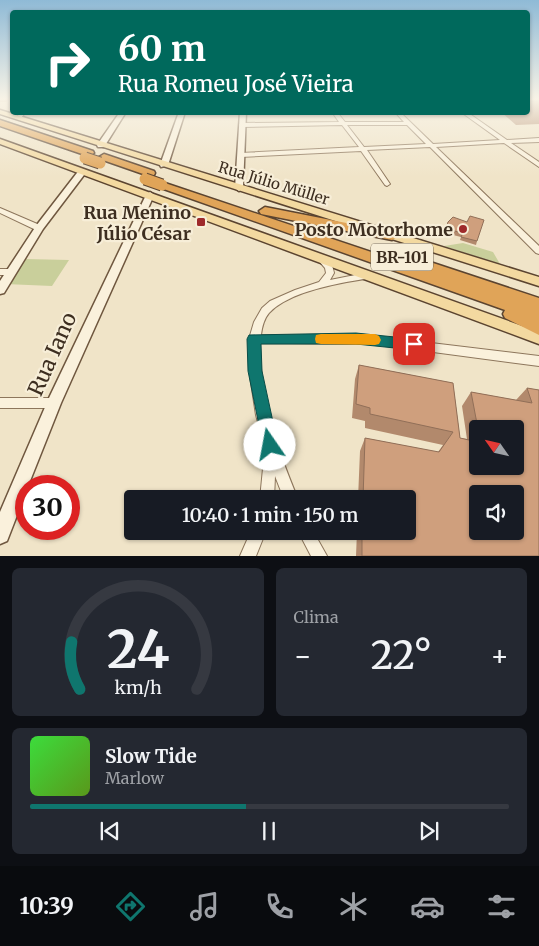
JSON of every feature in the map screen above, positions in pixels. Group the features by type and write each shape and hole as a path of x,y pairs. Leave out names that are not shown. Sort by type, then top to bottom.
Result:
{"highway":[{"name":"BR-101","path":"5,125 94,157 265,211 539,304"},
{"name":"BR-101","path":"0,129 94,157"},
{"name":"BR-101","path":"157,178 442,282 539,315"},
{"path":"265,211 392,236"},
{"path":"442,282 539,328"}],"main road":[{"name":"Rua Júlio Müller","path":"38,125 94,157 157,178 239,188 539,282"},
{"path":"0,141 72,167 94,157 135,190 157,178 322,260 539,338"}],"street":[{"path":"0,290 39,228 94,157 115,125"},
{"name":"Rua Iano","path":"0,534 54,403 157,178 177,125"},
{"path":"239,188 242,125 247,125"},
{"path":"344,125 387,184"},
{"path":"410,125 539,251"},
{"path":"482,125 539,165"},
{"path":"241,155 539,140"},
{"path":"0,210 39,228"},
{"path":"322,260 330,273 323,283"},
{"path":"0,272 12,272"},
{"path":"288,490 270,445 255,371 254,339 256,324 267,309 286,298 323,283 365,276"},
{"path":"254,339 373,340 539,362"},
{"path":"0,403 54,403"},
{"path":"268,490 270,445"},
{"path":"248,556 255,540"},
{"path":"310,540 319,556"}],"green space":[{"path":"463,243 493,252 500,264 444,246"},
{"path":"25,259 69,260 52,286 5,284"}],"building":[{"name":"Posto Motorhome","path":"470,216 484,220 477,241 461,237 463,233 446,229 448,222 453,217 467,222"},
{"path":"359,365 453,383 460,438 469,440 469,475 524,475 524,420 476,420 471,392 532,403 527,388 539,390 539,556 362,556 362,540 416,540 416,490 363,490 365,438 439,452 453,432 370,414 370,408 356,404"}],"slow traffic":[{"path":"321,339 375,340"}],"place":[{"name":"Rua Menino Júlio César","path":"201,222"},
{"name":"Posto Motorhome","path":"463,229"}],"route":[{"path":"270,445 255,371 254,339 356,339 414,344"}]}
